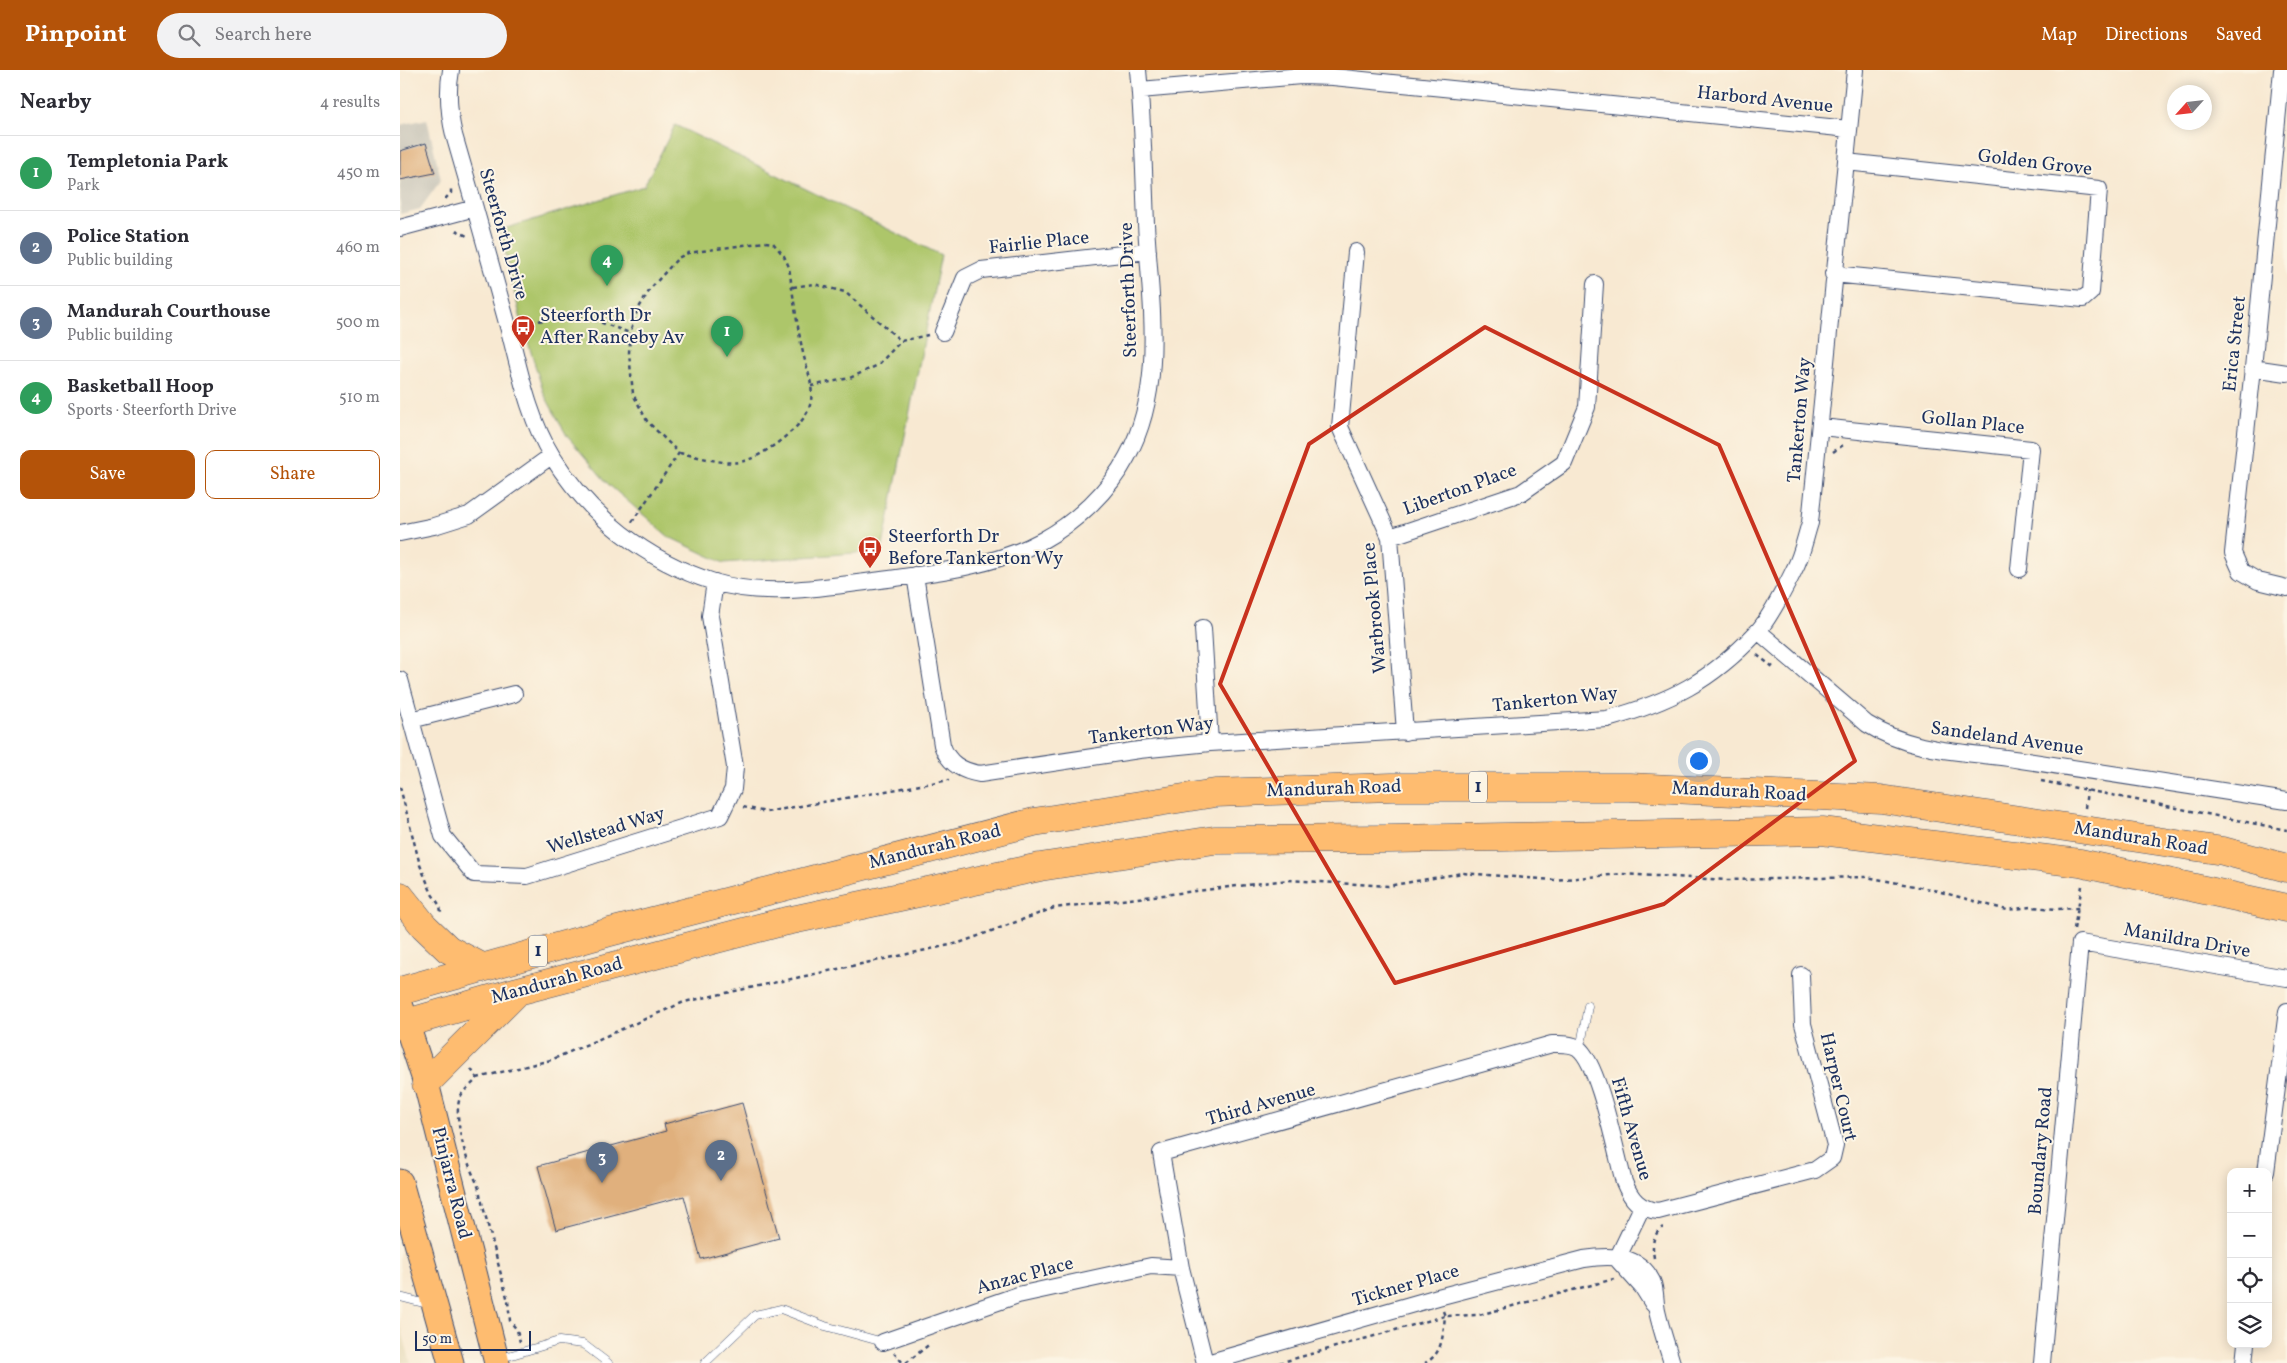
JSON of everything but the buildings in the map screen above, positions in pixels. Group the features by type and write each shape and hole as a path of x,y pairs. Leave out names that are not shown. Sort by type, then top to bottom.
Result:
{"highway":[{"name":"Mandurah Road","path":"400,992 482,967 1034,822 1216,793 1392,787 1629,786 1881,799 2223,851 2287,868"},
{"name":"Mandurah Road","path":"402,1018 518,991 788,920 1040,867 1214,840 1400,839 1822,831 2080,863 2287,908"},
{"path":"400,896 424,926 448,950 482,967"},
{"name":"1","path":"426,1083 518,991"}],"main road":[{"name":"Pinjarra Road","path":"402,1018 426,1083 497,1361"},
{"path":"400,1182 451,1363"}],"street":[{"name":"Steerforth Drive","path":"451,70 449,92 451,120 532,410 551,456 586,501 622,536 660,560 715,582 751,590 810,589 915,575 1002,558 1043,540 1083,510 1114,475 1127,456 1146,409 1154,354 1138,70"},
{"name":"Tankerton Way","path":"915,575 942,745 946,756 966,772 980,774 1139,750 1210,743 1607,719 1646,708 1698,683 1758,631 1795,569 1810,523 1821,427 1833,274 1855,70"},
{"name":"Erica Street","path":"2282,70 2253,368 2232,553 2241,572 2258,581 2287,588"},
{"name":"Harbord Avenue","path":"1140,90 1301,76 1333,77 1849,129"},
{"name":"Golden Grove","path":"1833,274 2083,299 2091,292 2099,189 1846,162"},
{"path":"400,228 475,208"},
{"name":"Fairlie Place","path":"943,332 966,278 981,270 1148,251"},
{"name":"Warbrook Place","path":"1356,252 1340,427 1390,537 1405,732"},
{"name":"Liberton Place","path":"1390,537 1521,493 1564,463 1587,407 1595,284"},
{"path":"2253,368 2287,373"},
{"name":"Gollan Place","path":"1821,427 2031,449 2019,569"},
{"path":"400,533 434,526 469,515 551,456"},
{"name":"Wellstead Way","path":"400,680 442,836 474,874 527,876 720,816 733,789 735,767 710,616 715,582"},
{"path":"1203,628 1210,743"},
{"name":"Sandeland Avenue","path":"1758,631 1867,724 1887,736 1918,747 1988,755 2287,800"},
{"path":"411,720 514,694"},
{"name":"Manildra Drive","path":"2080,943 2287,978"},
{"name":"Boundary Road","path":"2042,1363 2080,943"},
{"name":"Harper Court","path":"1642,1207 1658,1211 1815,1170 1832,1158 1835,1146 1803,1024 1800,975"},
{"path":"2267,1168 2287,1011"},
{"name":"Third Avenue","path":"1206,1363 1181,1268 1161,1153 1552,1044 1564,1044 1578,1048"},
{"name":"Fifth Avenue","path":"1578,1048 1594,1071 1629,1196 1642,1207 1617,1259"},
{"name":"Tickner Place","path":"1206,1363 1438,1297 1584,1259 1606,1256 1617,1259"},
{"path":"1617,1259 1643,1288 1657,1310"},
{"path":"1617,1259 1631,1259 1644,1270 1652,1281 1657,1310 1672,1363"},
{"name":"Anzac Place","path":"883,1342 1018,1295 1151,1266 1181,1268"},
{"path":"2244,1363 2246,1348"}],"lane":[{"path":"1578,1048 1582,1039 1588,1006"},
{"path":"400,1297 435,1306"},
{"path":"706,1363 755,1316 781,1309 825,1326 883,1342"},
{"path":"497,1361 559,1341 583,1344 608,1363"}],"path":[{"path":"765,242 773,243 784,256 789,267 803,354 811,386 811,404 800,423 776,443 748,461 720,463 679,453 647,421 636,402 630,370 630,333 637,311 651,288 670,265 688,253 765,242"},
{"path":"792,287 814,284 845,292 902,341"},
{"path":"507,325 580,315 630,333"},
{"path":"811,386 850,378 878,364 902,341 943,332"},
{"path":"1831,454 1835,449 1849,443 1851,430"},
{"path":"630,525 679,453"},
{"path":"1748,654 1757,655 1772,643"},
{"path":"727,802 766,812 951,780"},
{"path":"400,787 420,865 442,913 424,926"},
{"path":"522,1352 517,1330 510,1321 508,1301 480,1195 479,1184 471,1170 457,1112 459,1099 476,1077 551,1060 684,1002 959,943 1054,908 1288,880 1388,886 1462,873 1554,880 1622,874 1726,880 1867,877 1930,889 2007,910 2031,906 2057,909 2079,908 2073,927 2080,943"},
{"path":"1279,1363 1445,1316 1479,1315 1630,1274"},
{"path":"1425,1363 1433,1359 1441,1346 1445,1316 1438,1297"},
{"path":"906,1363 938,1339"}],"highlighted area":[{"path":"1485,327 1719,445 1855,761 1664,904 1395,983 1220,684 1309,444"}],"shaded area":[{"path":"427,119 441,180 420,209 400,214 400,125"},
{"path":"400,1323 411,1363 400,1363"}],"green space":[{"path":"675,125 941,255 882,551 724,563 669,537 608,484 567,436 544,394 521,320 500,230 644,186"}],"place":[{"name":"Basketball Hoop","path":"607,286"},
{"name":"Steerforth Dr After Ranceby Av","path":"523,348"},
{"name":"Templetonia Park","path":"727,357"},
{"name":"Steerforth Dr Before Tankerton Wy","path":"870,569"},
{"name":"Police Station","path":"721,1181"},
{"name":"Mandurah Courthouse","path":"602,1183"}]}
